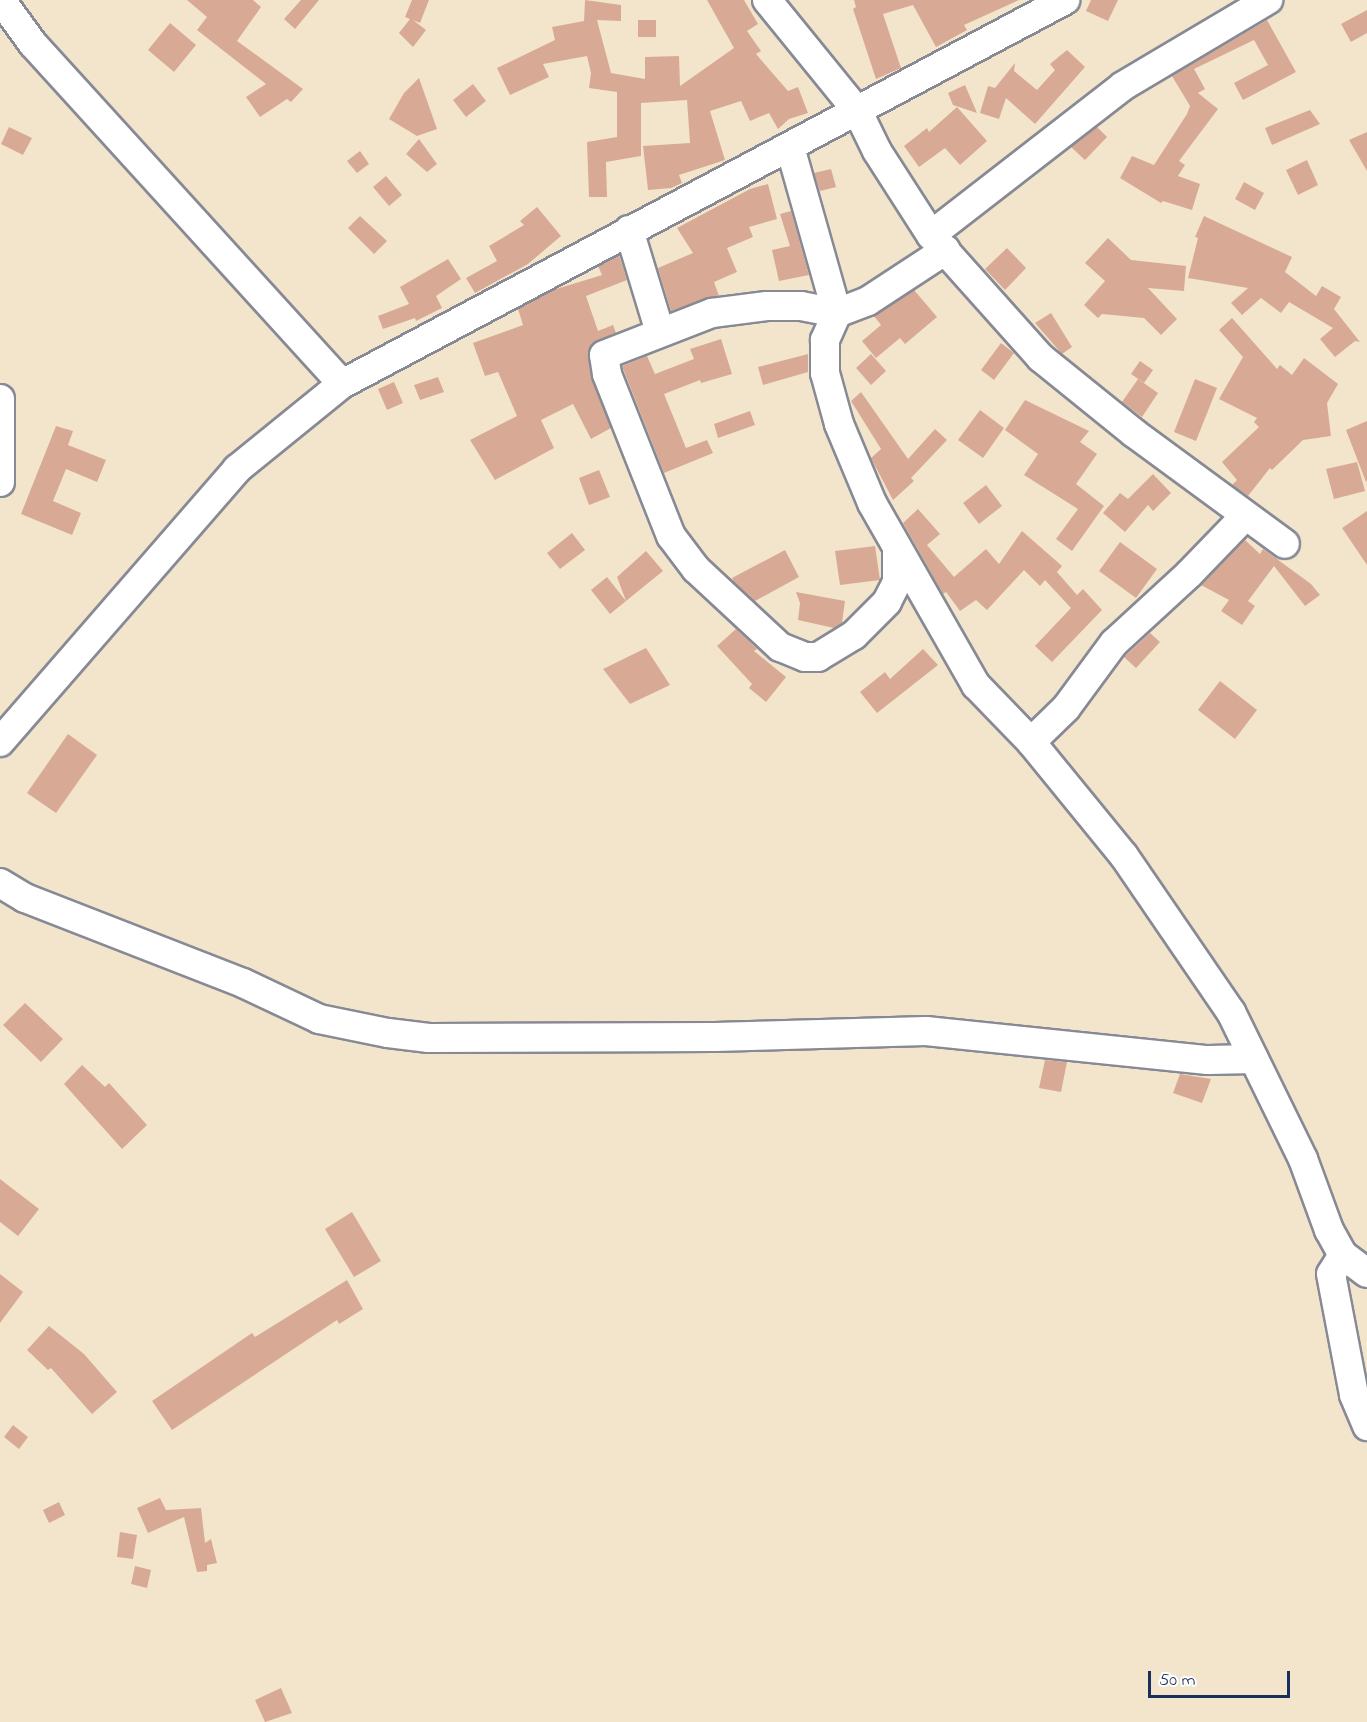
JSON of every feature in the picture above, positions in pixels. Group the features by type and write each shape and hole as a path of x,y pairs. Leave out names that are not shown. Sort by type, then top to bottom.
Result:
{"street":[{"path":"1,0 33,44 342,384"},
{"path":"767,0 858,112 877,151 939,242 1041,358 1245,516 1286,544"},
{"path":"0,741 237,469 342,384 629,230 858,112 1065,0"},
{"path":"897,549 897,582 887,602 831,652 805,657 780,647 696,569 671,536 607,374 604,355 609,350 712,312 767,306 801,306 837,313 868,301 1123,86 1268,0"},
{"path":"790,147 837,313 825,340 828,383 839,424 897,549 976,685 1031,742 1155,900 1231,1012 1303,1159 1329,1230 1343,1255 1367,1273"},
{"path":"629,230 660,332"},
{"path":"0,399 0,482"},
{"path":"1031,742 1066,708 1114,643 1189,574 1245,516"},
{"path":"0,708 0,741"},
{"path":"0,883 24,898 243,983 319,1019 388,1033 429,1038 715,1037 926,1031 1208,1060 1254,1059"},
{"path":"1343,1255 1331,1274 1354,1395 1367,1426"}],"building":[{"path":"187,0 253,0 261,7 237,41 303,89 291,102 287,99 260,117 246,97 266,84 197,30 207,17"},
{"path":"301,0 319,0 295,29 284,19"},
{"path":"412,0 429,0 420,23 413,20 426,30 413,47 399,33 410,19 405,17"},
{"path":"585,0 621,5 621,21 597,20 611,73 645,79 645,57 679,56 680,86 734,48 707,0 744,0 758,24 747,31 761,51 756,54 788,91 798,87 808,113 789,119 778,129 769,113 750,121 741,101 710,111 725,160 679,175 682,183 671,188 648,190 643,146 690,143 687,100 641,103 641,156 606,162 607,197 589,197 587,142 617,137 617,92 589,88 591,73 587,56 543,64 549,77 510,95 497,68 555,40 552,27 584,21"},
{"path":"854,0 1019,0 964,25 967,30 936,47 913,5 883,14 901,68 876,79 853,9 856,7"},
{"path":"1091,0 1118,0 1108,21 1086,11"},
{"path":"1367,10 1367,33 1351,42 1341,24"},
{"path":"638,20 656,20 656,37 638,37"},
{"path":"1267,20 1296,72 1243,100 1234,83 1268,65 1254,40 1194,69 1205,89 1198,93 1218,109 1179,161 1185,165 1178,176 1200,184 1192,210 1163,201 1161,203 1120,178 1132,156 1154,165 1187,114 1190,106 1172,76"},
{"path":"170,23 196,45 174,72 148,50"},
{"path":"1067,50 1085,67 1035,124 1006,98 999,119 980,113 988,86 995,88 1015,63 1014,71 1037,90 1055,70 1050,64"},
{"path":"419,78 437,129 417,136 389,119 404,93"},
{"path":"473,84 486,101 466,117 453,100"},
{"path":"965,85 977,113 953,105 948,93"},
{"path":"957,107 987,141 960,165 945,148 919,167 904,146 927,128 929,132"},
{"path":"1310,110 1320,124 1272,145 1265,128"},
{"path":"9,127 32,138 23,155 1,144"},
{"path":"1097,127 1107,137 1085,160 1071,147"},
{"path":"1367,132 1367,171 1349,140"},
{"path":"419,139 437,164 427,172 406,154"},
{"path":"360,151 369,164 357,173 347,161"},
{"path":"1307,160 1318,185 1298,195 1286,170"},
{"path":"831,169 836,187 820,191 814,173"},
{"path":"386,176 402,195 389,206 373,187"},
{"path":"1244,182 1264,193 1255,210 1235,199"},
{"path":"768,184 777,219 749,227 753,237 727,248 737,272 714,282 719,296 671,311 658,268 693,253 677,228 750,189"},
{"path":"537,207 561,236 528,264 475,293 466,278 497,261 489,246 524,225 520,221"},
{"path":"791,211 809,275 779,281 772,250 790,246 780,214"},
{"path":"360,216 387,241 374,254 348,228"},
{"path":"1204,216 1292,257 1285,272 1316,296 1322,286 1341,297 1334,309 1360,342 1355,341 1335,357 1320,339 1333,328 1289,302 1281,313 1261,298 1242,315 1231,303 1248,288 1188,278 1198,238 1195,237"},
{"path":"1108,238 1131,260 1186,266 1184,291 1148,288 1177,319 1161,335 1144,318 1102,314 1098,318 1084,305 1105,281 1085,263"},
{"path":"1007,248 1026,268 1005,290 985,269"},
{"path":"619,255 627,280 586,296 598,331 613,325 616,333 592,343 588,357 592,380 611,428 591,439 573,404 541,420 554,448 495,480 470,440 517,416 498,372 485,376 473,343 523,325 518,309 553,290 602,275 598,266"},
{"path":"448,259 461,279 436,296 442,308 416,321 415,318 383,329 378,316 409,304 400,287"},
{"path":"914,290 937,317 905,344 900,338 876,358 862,341 881,325 874,316"},
{"path":"1051,313 1072,347 1062,354 1035,323"},
{"path":"1232,318 1277,369 1280,365 1292,375 1304,358 1338,384 1327,403 1331,436 1303,440 1272,470 1270,468 1248,496 1232,485 1237,480 1222,462 1259,427 1254,422 1257,418 1219,399 1243,357 1219,330"},
{"path":"721,339 732,374 701,383 700,380 664,394 686,448 707,440 713,453 664,473 622,366 647,356 655,374 694,359 690,349"},
{"path":"1001,343 1014,353 994,380 981,370"},
{"path":"808,354 808,372 763,385 758,367"},
{"path":"871,354 886,371 871,385 856,368"},
{"path":"1140,361 1153,370 1144,383 1131,374"},
{"path":"438,377 444,392 420,400 414,385"},
{"path":"1138,379 1158,393 1142,417 1122,402"},
{"path":"1195,379 1217,388 1196,441 1174,432"},
{"path":"394,382 403,403 387,410 378,389"},
{"path":"861,392 908,459 935,429 947,440 911,478 914,481 893,500 871,458 881,449 851,401"},
{"path":"1025,400 1089,431 1080,442 1097,454 1076,484 1104,506 1072,551 1056,539 1078,509 1024,475 1038,454 1005,430"},
{"path":"980,410 1004,428 983,458 958,440"},
{"path":"750,411 755,425 718,438 714,424"},
{"path":"1367,421 1367,481 1366,482 1346,430"},
{"path":"56,426 73,431 68,445 106,460 97,482 66,469 53,501 81,513 72,535 21,514"},
{"path":"1357,462 1365,491 1334,499 1326,469"},
{"path":"599,470 610,497 589,505 579,478"},
{"path":"1153,474 1171,493 1153,511 1148,505 1125,532 1103,513 1120,493 1128,499"},
{"path":"986,485 1002,506 979,524 963,503"},
{"path":"918,509 940,534 927,545 954,577 986,549 999,564 1022,531 1062,566 1057,572 1077,595 1083,589 1102,610 1052,662 1035,646 1071,608 1045,580 1040,586 1024,570 987,610 976,600 960,611 946,592 943,594 903,523"},
{"path":"1367,511 1367,565 1342,528"},
{"path":"572,533 585,550 560,569 547,553"},
{"path":"1245,540 1260,554 1263,549 1311,584 1320,595 1305,606 1274,566 1248,601 1255,606 1242,625 1221,611 1229,600 1201,585"},
{"path":"1120,542 1157,569 1136,598 1099,571"},
{"path":"875,546 880,580 840,585 835,551"},
{"path":"785,550 799,577 755,601 734,582 732,578"},
{"path":"646,551 663,571 626,601 617,577"},
{"path":"607,577 626,601 610,614 591,590"},
{"path":"796,592 845,601 842,623 834,628 798,620 800,603"},
{"path":"736,629 757,649 754,651 786,677 766,702 749,688 752,684 717,646"},
{"path":"1150,633 1160,642 1136,668 1124,657"},
{"path":"646,648 670,685 630,704 603,669"},
{"path":"923,649 938,665 877,713 860,692 885,672 890,679"},
{"path":"1220,681 1257,710 1235,739 1198,710"},
{"path":"68,734 97,755 56,813 27,793"},
{"path":"25,1003 63,1039 41,1062 3,1025"},
{"path":"1045,1060 1067,1062 1061,1092 1039,1088"},
{"path":"82,1065 105,1087 109,1083 147,1125 122,1149 64,1084"},
{"path":"1180,1074 1211,1079 1202,1103 1173,1093"},
{"path":"0,1179 39,1209 18,1236 0,1222"},
{"path":"352,1212 381,1261 354,1277 325,1229"},
{"path":"0,1274 23,1292 0,1323"},
{"path":"347,1280 363,1309 339,1324 337,1320 172,1430 152,1401 252,1333 255,1337"},
{"path":"49,1326 84,1354 117,1392 92,1414 51,1368 48,1370 27,1350"},
{"path":"13,1425 28,1437 19,1449 4,1437"},
{"path":"160,1498 166,1510 201,1508 205,1543 211,1539 217,1563 207,1565 207,1571 197,1572 184,1517 148,1533 137,1508"},
{"path":"59,1502 65,1515 49,1523 43,1510"},
{"path":"120,1532 137,1535 133,1559 117,1557"},
{"path":"135,1566 151,1570 147,1588 131,1584"},
{"path":"281,1688 292,1713 265,1722 255,1700"}]}
